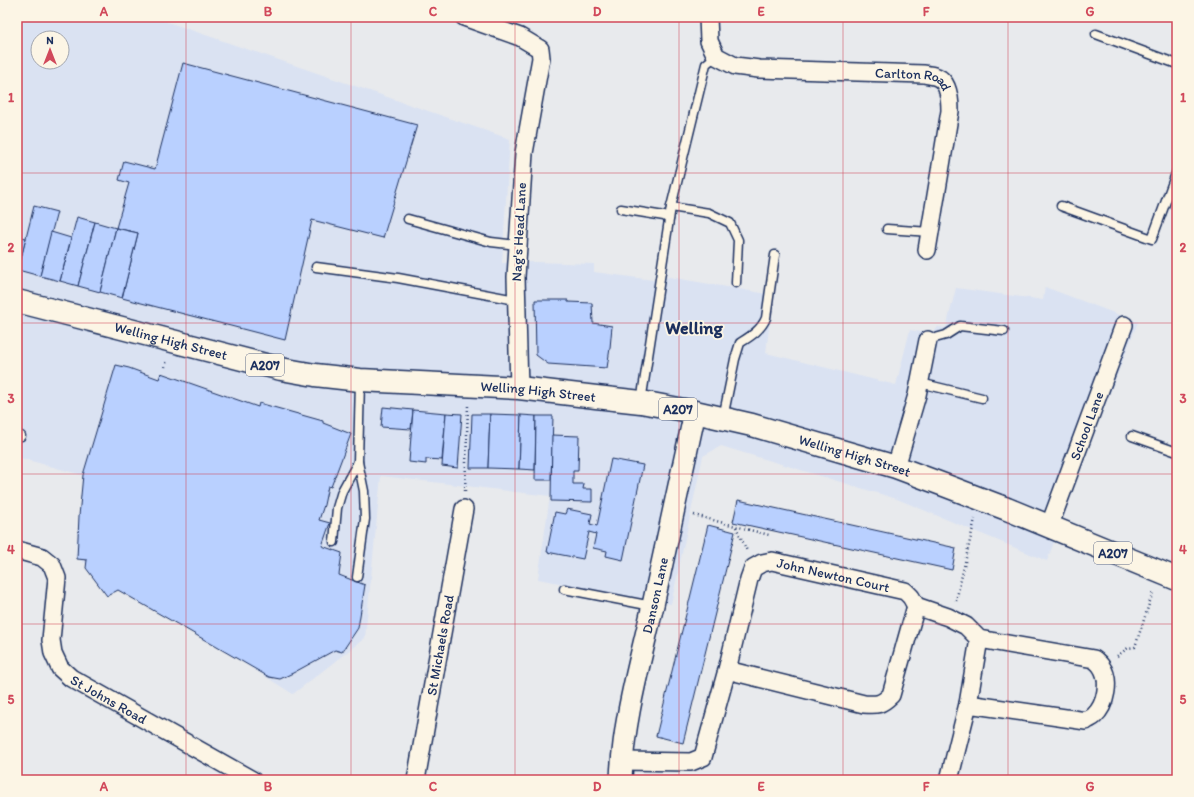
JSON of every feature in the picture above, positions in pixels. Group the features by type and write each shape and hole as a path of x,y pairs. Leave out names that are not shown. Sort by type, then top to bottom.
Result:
{"main road":[{"name":"Welling High Street","path":"17,301 282,369 316,376 360,380 519,388 641,402 723,418 896,467 1050,527"},
{"name":"A207","path":"1050,527 1168,575"}],"street":[{"name":"Nag's Head Lane","path":"464,17 520,36 540,49 541,58 524,152 516,277 519,388"},
{"path":"708,17 709,41 716,56"},
{"name":"Carlton Road","path":"716,56 735,66 759,69 924,74 938,77 945,85 950,96 950,111 927,250"},
{"name":"School Lane","path":"1050,527 1124,325"},
{"path":"896,467 920,383 928,340"},
{"name":"Danson Lane","path":"621,771 632,696 695,412"},
{"name":"St Michaels Road","path":"416,780 464,510"},
{"name":"St Johns Road","path":"17,550 42,557 52,565 57,578 51,640 53,653 60,668 70,678 252,780"},
{"name":"John Newton Court","path":"621,771 691,762 703,757 753,568 762,563 772,561 905,591 911,597 916,606"},
{"path":"727,670 864,704 877,705 885,701 891,695 916,606 952,618 966,626 979,639 1094,659 1101,666 1106,677 1106,689 1101,707 1094,716 1086,721 968,704"},
{"path":"949,780 968,704 979,639"}],"lane":[{"path":"1096,34 1177,64"},
{"path":"641,402 671,207 706,64 716,56"},
{"path":"1061,206 1152,239 1177,171"},
{"path":"671,207 709,212 730,223 738,240 736,283"},
{"path":"621,209 664,216 669,219"},
{"path":"408,219 491,242 518,245"},
{"path":"887,230 930,232"},
{"path":"723,418 735,359 740,343 756,333 763,325 766,318 775,255"},
{"path":"316,267 398,278 516,300"},
{"path":"928,340 946,335 960,326 1004,332"},
{"path":"357,577 364,519 364,491 358,462 360,380"},
{"path":"920,383 982,398"},
{"path":"1132,436 1177,452"},
{"path":"334,542 337,508 342,491 358,462"},
{"path":"564,589 653,606"}],"path":[{"path":"464,510 469,385"},
{"path":"952,618 980,499"},
{"path":"674,509 769,535"},
{"path":"735,526 755,568"},
{"path":"1101,666 1128,648 1135,647 1168,575"}],"shaded area":[{"path":"17,17 153,17 510,139 502,263 535,262 594,264 594,272 660,281 669,277 773,295 766,353 896,385 910,330 932,334 938,327 946,328 956,288 1043,300 1045,287 1138,322 1099,420 1047,561 897,499 721,446 703,456 671,604 538,579 550,496 381,476 365,638 293,694 75,557 82,475 17,457"}],"building":[{"path":"183,63 417,125 383,238 312,220 285,340 122,298 138,233 116,228 129,183 119,180 124,161 155,169"},
{"path":"34,206 57,212 40,276 18,270"},
{"path":"77,217 95,222 78,286 60,281"},
{"path":"95,222 116,228 100,292 78,286"},
{"path":"116,228 138,233 122,298 100,292"},
{"path":"51,232 71,238 60,281 40,276"},
{"path":"17,236 26,238 18,270 17,270"},
{"path":"535,300 568,300 568,302 592,303 593,323 612,326 607,368 548,364 536,355"},
{"path":"116,365 159,379 161,373 258,407 259,403 323,421 323,423 351,434 331,487 328,486 319,520 330,523 322,546 342,553 339,575 365,585 358,628 342,652 335,650 280,679 269,677 118,590 107,596 86,568 87,560 77,559 83,475"},
{"path":"383,407 413,410 411,429 381,427"},
{"path":"413,410 446,413 442,460 426,459 426,464 409,462"},
{"path":"446,413 462,414 458,468 442,466"},
{"path":"472,414 490,414 488,468 470,468"},
{"path":"490,414 521,415 519,469 488,468"},
{"path":"521,415 536,416 535,470 519,469"},
{"path":"536,416 553,416 551,480 535,480"},
{"path":"552,435 579,436 578,471 573,471 573,484 584,484 583,489 592,489 592,502 551,501"},
{"path":"611,459 643,465 623,560 606,556 607,551 593,548 596,534 589,532 583,559 547,552 555,512 565,514 567,509 592,514 590,524 597,526"},
{"path":"738,500 956,548 952,570 733,522"},
{"path":"708,525 735,532 683,743 656,736"}],"district":[{"name":"Welling","path":"694,328"}]}
